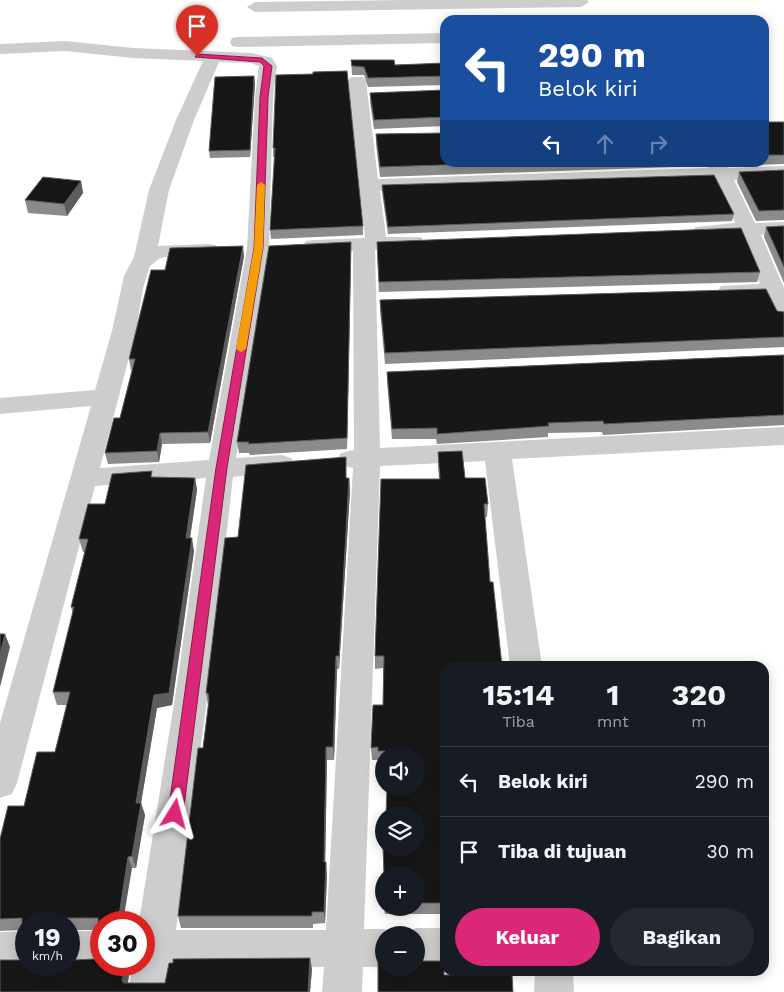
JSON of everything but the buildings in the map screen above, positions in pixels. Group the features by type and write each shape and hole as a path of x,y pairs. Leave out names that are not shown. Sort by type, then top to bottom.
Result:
{"street":[{"path":"0,783 124,331 137,267 145,257 159,190 185,120 258,4 581,2"},
{"path":"0,49 65,46 133,53 228,52 440,38"},
{"path":"155,915 221,468 258,248 264,97 268,66 262,60 228,52"},
{"path":"342,992 367,458 376,374 375,301 370,244 369,185 372,137 365,90"},
{"path":"369,185 718,168 784,172"},
{"path":"718,168 748,229 784,315"},
{"path":"679,232 784,228"},
{"path":"145,257 164,251 435,241"},
{"path":"704,292 774,290"},
{"path":"0,406 106,397"},
{"path":"84,478 496,450 784,436"},
{"path":"496,450 525,661"},
{"path":"425,948 440,947"},
{"path":"155,949 375,948"},
{"path":"0,951 15,950"},
{"path":"148,992 149,976"},
{"path":"554,976 554,992"}],"slow traffic":[{"path":"241,349 258,248 261,185"}],"route":[{"path":"175,814 221,468 258,248 264,97 268,80 268,66 262,60 197,56"}]}
